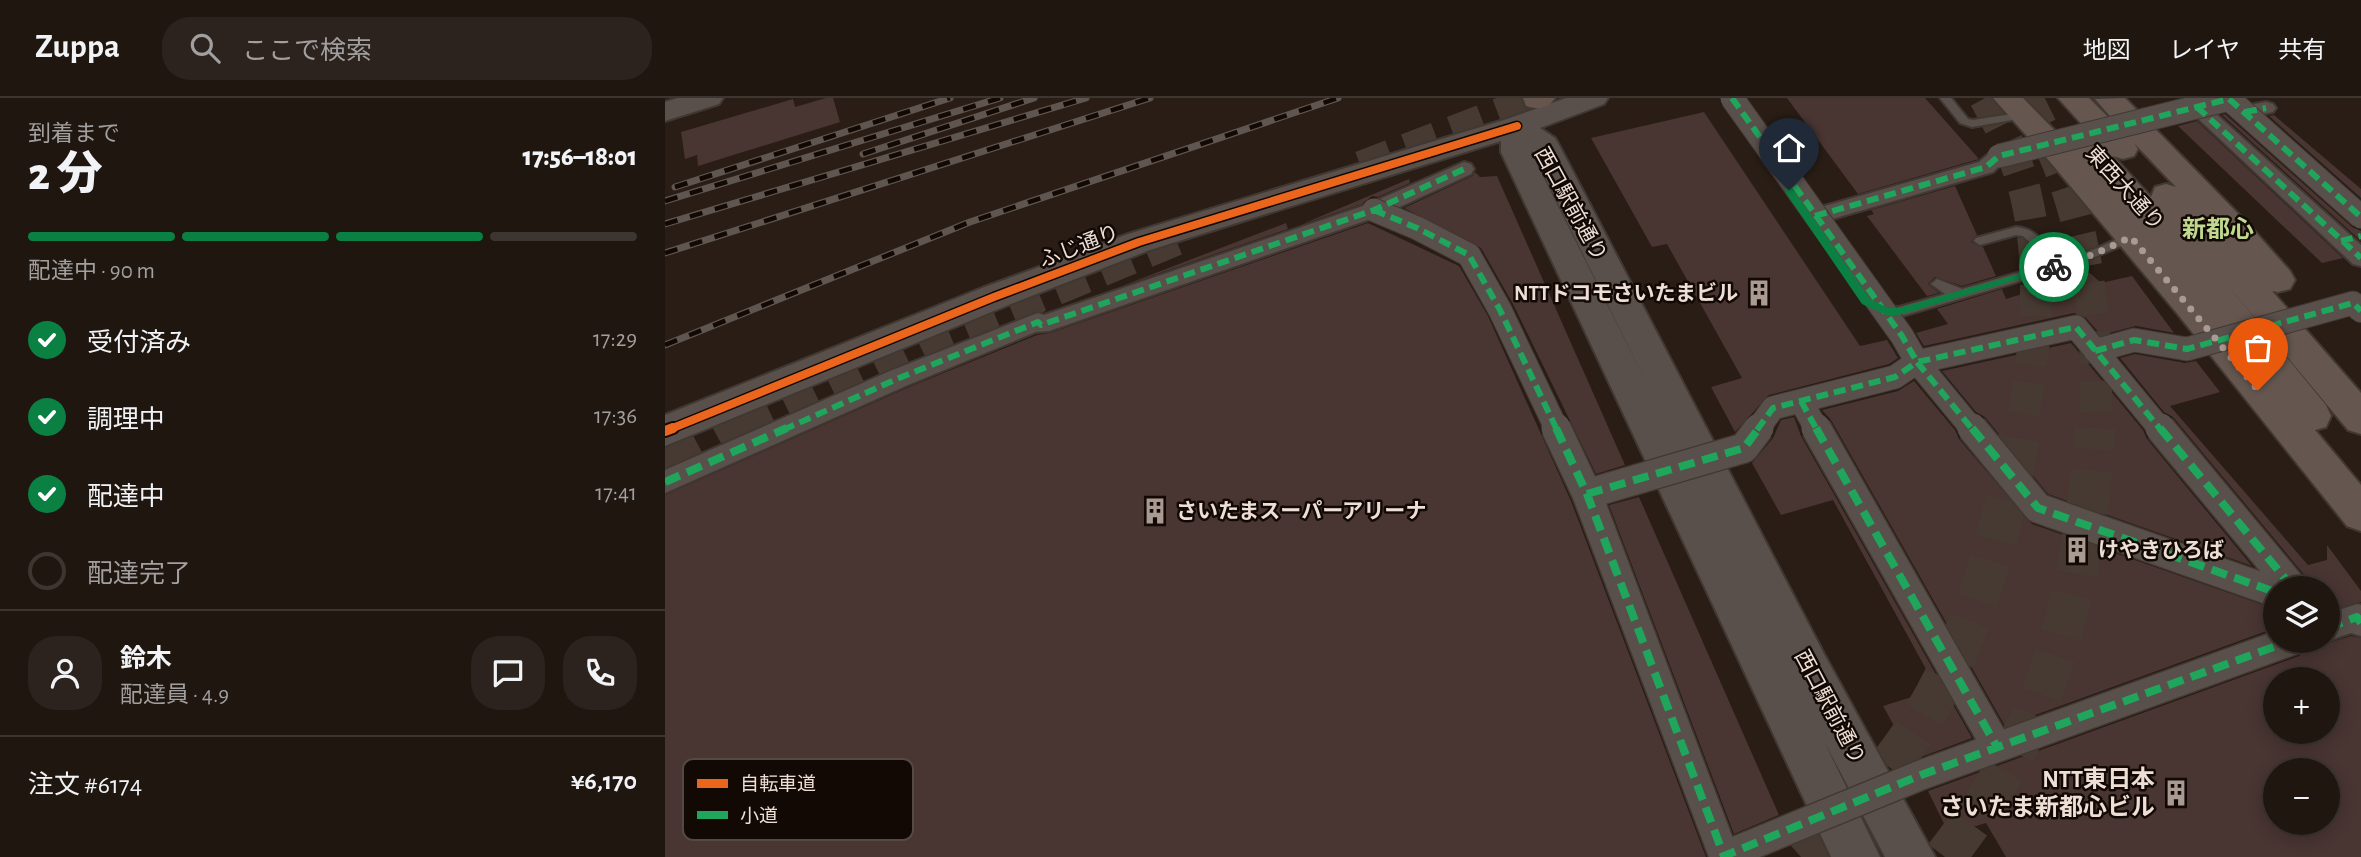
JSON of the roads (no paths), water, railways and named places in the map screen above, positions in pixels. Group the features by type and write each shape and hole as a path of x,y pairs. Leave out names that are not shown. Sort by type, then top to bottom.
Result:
{"main road":[{"path":"665,113 709,98"},
{"name":"ふじ通り","path":"665,431 982,302 1139,242 1531,108 1594,98"},
{"name":"東西大通り","path":"2072,98 2225,259 2361,419"},
{"path":"2107,98 2239,234 2361,379"},
{"path":"2024,104 2361,514"},
{"name":"東西大通り","path":"2024,104 2163,229 2361,479"},
{"name":"西口駅前通り","path":"1531,108 1516,152 1856,857"},
{"name":"西口駅前通り","path":"1531,108 1544,145 1809,669 1911,857"}],"street":[{"path":"1732,98 1902,336 1917,362 2038,508 2263,588"},
{"path":"1815,216 1986,167 1999,156 2197,107 2234,103 2266,108"},
{"path":"2234,103 2361,217"},
{"path":"2197,107 2351,239 2361,258"},
{"path":"665,482 899,378 1038,322 1041,325 1374,211 1464,169"},
{"path":"1374,211 1417,228 1469,255 1500,310 1587,494 1723,857 1921,775 2263,651"},
{"path":"2095,351 2134,340 2187,349 2358,305"},
{"path":"1587,494 1744,449 1773,408 1895,377 1917,362 2076,327 2283,576"},
{"path":"1801,401 1997,747"},
{"path":"2340,624 2357,618 2361,623"}],"lane":[{"path":"1725,98 1866,301 1886,312 1899,312 2074,261 2131,237"},
{"path":"1945,98 1964,121 1972,124 2024,104"},
{"path":"1980,241 2016,231 2026,232 2049,254 2074,261"},
{"path":"1937,284 1952,292 1965,293"}],"tunnel":[{"path":"1985,98 2019,170 2032,225 2035,313 2021,430"},
{"path":"2027,98 2048,140 2070,196 2085,262 2094,330 2095,430"},
{"path":"1361,167 1536,100"},
{"path":"743,430 921,345 1185,236"},
{"path":"665,472 746,428"},
{"path":"1801,857 1857,803 1894,759 1928,708 1948,671 1965,632 1993,551 2021,428"},
{"path":"1945,857 2004,772 2037,704 2051,666 2063,628 2081,548 2095,428"}],"railway":[{"path":"675,187 950,98"},
{"path":"665,201 1000,98"},
{"path":"863,154 1034,98"},
{"path":"665,224 1086,98"},
{"path":"665,253 1150,98"},
{"path":"665,345 970,222 1338,98"}],"place":[{"name":"NTTドコモさいたまビル","path":"1759,293"},
{"name":"さいたまスーパーアリーナ","path":"1155,511"},
{"name":"けやきひろば","path":"2077,550"},
{"name":"NTT東日本 さいたま新都心ビル","path":"2176,793"}],"district":[{"name":"新都心","path":"2218,229"}]}
